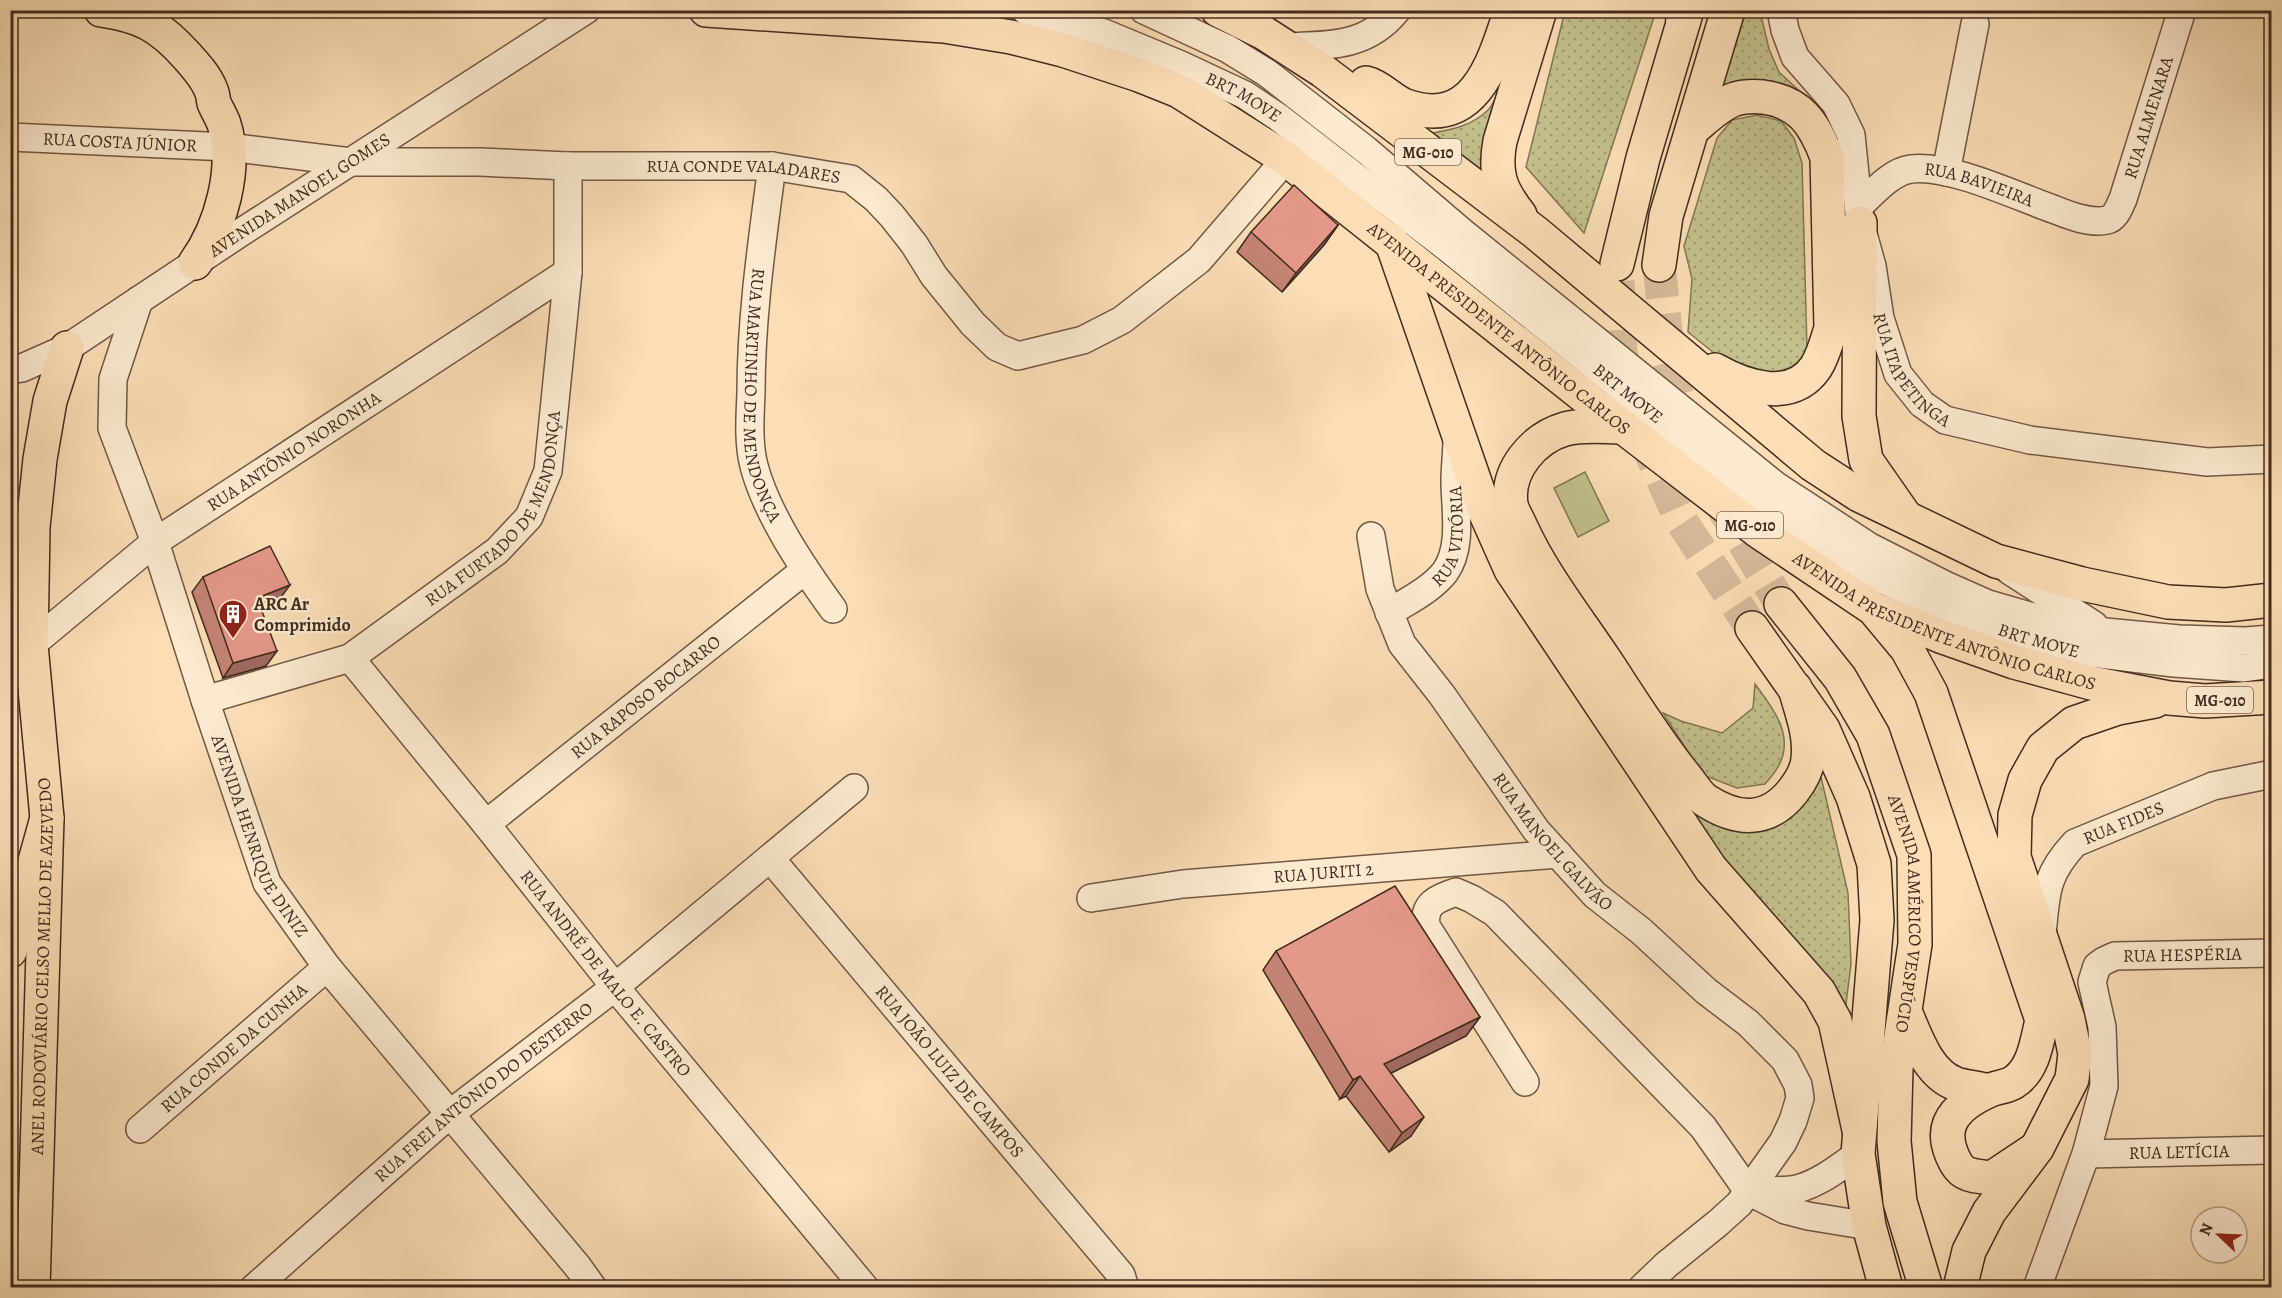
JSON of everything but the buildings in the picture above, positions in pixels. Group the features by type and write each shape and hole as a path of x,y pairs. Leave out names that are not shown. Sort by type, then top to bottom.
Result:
{"main road":[{"path":"101,10 136,18 167,34 196,65 208,84 224,125 228,147 223,205 209,241 195,262"},
{"name":"AVENIDA PRESIDENTE ANTÔNIO CARLOS","path":"706,10 944,26 1011,37 1063,50 1179,91 1286,159 1758,531 1874,609 2014,662 2091,683 2169,698 2205,701 2271,697"},
{"name":"MG-010","path":"1218,10 1264,33 1323,71 1535,232 1813,465 1859,495 1910,522 1996,561 2082,584 2169,602 2226,605 2271,600"},
{"path":"1323,71 1377,86 1403,105 1420,109 1447,109 1462,102 1477,90 1484,80 1498,49 1511,10"},
{"path":"1535,232 1511,203 1500,181 1496,161 1540,10"},
{"path":"1659,265 1666,216 1728,10"},
{"path":"1617,264 1643,158 1684,14"},
{"path":"1692,362 1735,381 1765,389 1790,387 1802,381 1815,368 1831,328 1827,157 1818,134 1802,114 1786,102 1751,96 1734,99 1713,112 1694,128"},
{"path":"1859,215 1859,416 1861,437 1866,460 1910,522"},
{"path":"1391,240 1486,514 1511,570 1711,869 1819,992 1835,1021 1859,1142"},
{"path":"32,645 33,527 40,459 51,400 67,348"},
{"path":"1624,427 1565,429 1541,440 1529,450 1518,467 1512,484 1511,505 1532,551 1668,756 1704,798 1731,814 1753,817 1772,810 1787,798 1801,781 1808,760 1808,734 1795,688"},
{"path":"10,566 32,645"},
{"name":"AVENIDA AMÉRICO VESPÚCIO","path":"1781,604 1840,678 1873,735 1914,855 1915,944 1896,1069 1893,1141 1900,1202 1926,1287"},
{"path":"1874,609 1907,649 1931,693 2042,1020 2032,1061 2014,1082 1988,1091 1965,1103 1950,1121 1946,1134 1957,1166 1966,1175 1992,1178 2037,1148"},
{"name":"AVENIDA AMÉRICO VESPÚCIO","path":"1752,628 1795,688 1827,739 1853,797 1874,864 1877,920 1859,1142 1869,1226 1886,1287"},
{"name":"ANEL RODOVIÁRIO CELSO MELLO DE AZEVEDO","path":"32,645 47,818 33,1287"},
{"path":"1960,1287 1970,1251 1989,1212 2037,1148 2072,1079 2075,1054 2068,1019 2014,857 2015,815 2025,780 2043,748 2074,723 2118,708 2169,698"},
{"path":"10,951 47,818"},
{"path":"1906,1014 1924,1054 1935,1070 1955,1083 1988,1091"}],"street":[{"name":"AVENIDA MANOEL GOMES","path":"10,370 22,368 67,348 195,262 586,10"},
{"path":"877,22 912,10"},
{"name":"BRT MOVE","path":"1025,10 1104,33 1245,95 1278,117 1450,250 1758,498 1883,580 1955,613 2017,635 2075,651 2174,663 2244,668 2271,664"},
{"name":"BRT MOVE","path":"1144,10 1228,49 1267,73 1366,150 1462,232 1775,485 1870,547 1988,604 2054,623 2105,632 2179,639 2245,641 2271,639"},
{"path":"1284,47 1339,45 1368,34 1385,24 1397,10"},
{"name":"RUA ITAPETINGA","path":"1781,10 1785,30 1796,57 1836,104 1851,135 1859,215 1872,266 1880,318 1898,374 1922,404 1945,420 2030,440 2207,462 2271,459"},
{"name":"RUA ALMENARA","path":"2108,220 2116,214 2123,199 2182,10"},
{"path":"1946,172 1976,24"},
{"name":"RUA COSTA JÚNIOR","path":"10,136 228,147"},
{"name":"RUA CONDE VALADARES","path":"228,147 351,162 480,162 568,166 772,166 851,179 876,199 892,216 914,244 934,276 973,324 997,347 1018,356 1083,340 1122,320 1198,260 1286,159"},
{"name":"RUA FURTADO DE MENDONÇA","path":"205,700 350,658 497,551 529,517 548,471 568,272 568,166"},
{"name":"RUA MARTINHO DE MENDONÇA","path":"772,166 751,345 750,428 753,465 765,498 805,570 833,609"},
{"name":"RUA BAVIEIRA","path":"1859,215 1903,170 1912,168 1946,172 2070,216 2108,220"},
{"name":"RUA ANTÔNIO NORONHA","path":"32,645 155,542 568,272"},
{"name":"AVENIDA HENRIQUE DINIZ","path":"139,300 113,379 112,428 155,542 267,883 327,967 451,1113 593,1287"},
{"name":"RUA VITÓRIA","path":"1389,613 1436,581 1446,570 1452,557 1456,533 1455,480 1458,432"},
{"name":"RUA MANOEL GALVÃO","path":"1371,536 1380,589 1402,644 1442,695 1536,830 1595,895 1641,931 1706,991 1748,1023 1785,1060 1794,1076 1800,1098 1783,1142 1748,1191"},
{"name":"BRT MOVE","path":"1996,561 2105,632"},
{"name":"RUA RAPOSO BOCARRO","path":"486,824 805,570"},
{"name":"RUA ANDRÉ DE MALO E. CASTRO","path":"350,658 615,987 865,1287"},
{"name":"RUA FIDES","path":"2041,939 2050,878 2059,860 2075,843 2213,786 2271,774"},
{"name":"RUA FREI ANTÔNIO DO DESTERRO","path":"254,1287 451,1113 615,987 854,788"},
{"name":"RUA JURITI 2","path":"1091,898 1183,884 1558,854"},
{"name":"RUA JOÃO LUIZ DE CAMPOS","path":"770,858 1121,1275 1125,1287"},
{"path":"1525,1082 1426,926 1424,914 1438,899 1456,892 1495,914 1702,1127 1748,1191 1785,1210 1869,1226"},
{"name":"RUA HESPÉRIA","path":"2086,1154 2104,1086 2102,1027 2092,982 2097,966 2115,956 2271,953"},
{"name":"RUA CONDE DA CUNHA","path":"140,1129 327,967"},
{"path":"1748,1191 1795,1189 1809,1185 1833,1172 1859,1142"},
{"name":"RUA LETÍCIA","path":"2086,1154 2271,1150"},
{"path":"2037,1287 2086,1154"},
{"path":"1642,1287 1666,1264 1718,1223 1748,1191"}],"shaded area":[{"path":"1565,11 1656,11 1584,233 1526,167"},
{"path":"1746,11 1760,11 1769,49 1779,72 1809,100 1819,119 1719,97"},
{"path":"1504,79 1489,183 1427,134 1460,127 1482,115 1491,106"},
{"path":"1757,115 1781,121 1794,138 1802,163 1807,349 1800,364 1785,377 1740,374 1688,332 1692,279 1684,246 1717,138 1732,120"},
{"path":"1585,472 1609,521 1578,537 1554,488"},
{"path":"1497,504 1728,826 1818,764 1848,893 1851,964 1845,1012 1714,851"},
{"path":"1755,684 1774,712 1783,732 1783,754 1776,770 1765,784 1737,788 1703,775 1663,713 1722,733 1753,708"}],"tunnel":[{"path":"1659,265 1669,359 1686,432"},
{"path":"1618,281 1621,353 1630,387"},
{"path":"1642,434 1680,519 1752,628"},
{"path":"1718,500 1781,604"}],"place":[{"name":"ARC Ar Comprimido","path":"233,640"}]}
